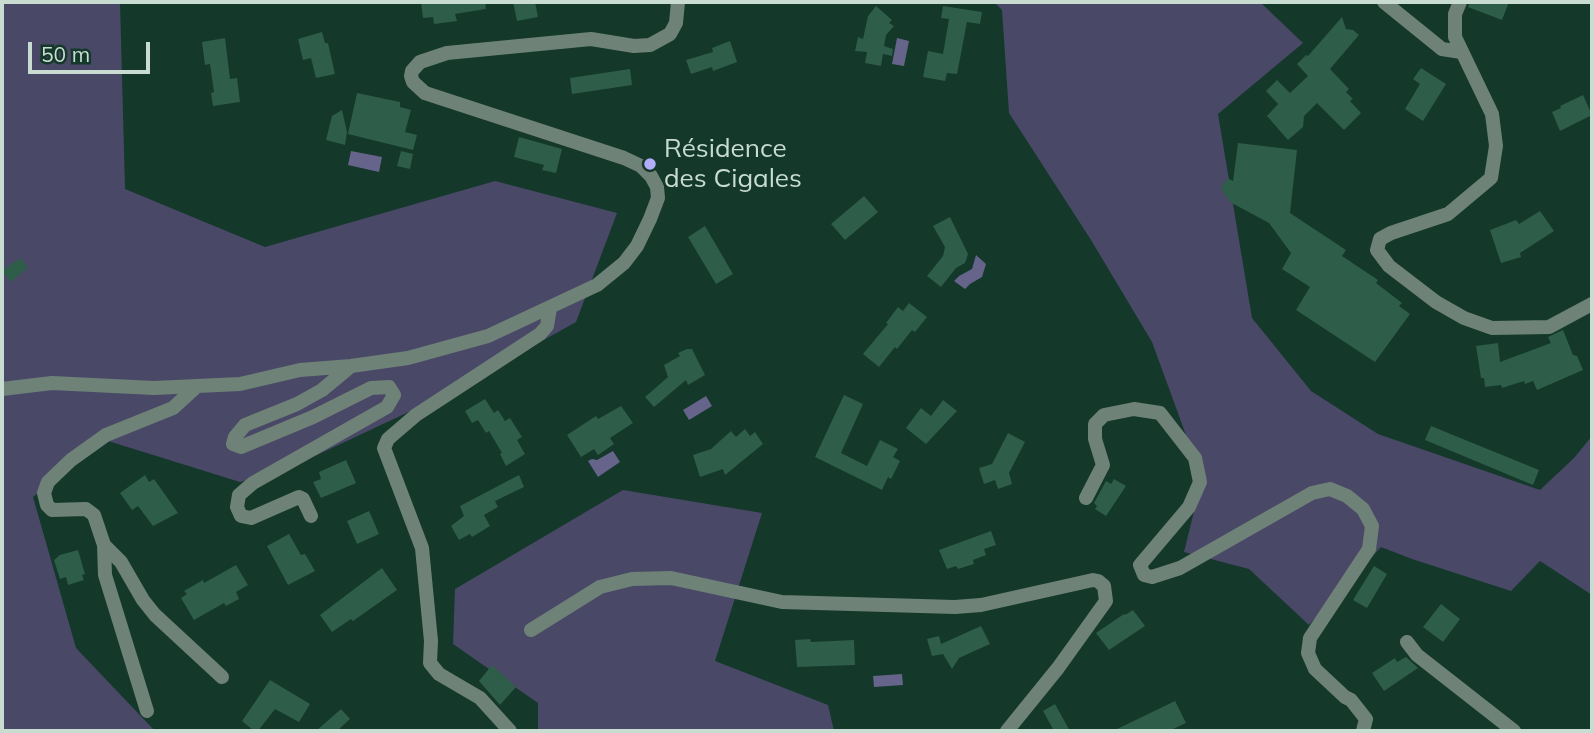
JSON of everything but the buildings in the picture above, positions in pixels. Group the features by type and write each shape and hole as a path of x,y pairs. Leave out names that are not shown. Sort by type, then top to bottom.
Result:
{"street":[{"path":"2,388 52,383 154,388 240,384 300,370 408,358 476,340 550,309 597,285 624,264 637,246 658,198 657,187 651,176 641,166 624,158 425,93 413,82 412,71 416,64 428,58 474,50 591,39 634,46 650,45 670,34 676,23 678,2"},
{"path":"1384,2 1443,49 1461,52"},
{"path":"1460,2 1454,28 1461,52 1492,114 1496,146 1491,178 1448,214 1380,239 1377,250 1389,266 1436,302 1464,318 1492,328 1549,327 1592,304"},
{"path":"510,731 480,698 439,674 430,663 431,640 422,548 384,448 388,439 416,415 540,334 547,326 550,309"},
{"path":"311,516 303,499 299,497 251,518 241,516 237,507 239,495 253,483 387,407 394,395 389,387 371,388 313,417 241,447 233,444 234,437 245,425 297,404 322,390 351,366"},
{"path":"146,711 104,575 104,545 94,515 86,509 52,510 47,505 44,494 48,482 71,460 106,435 173,408 196,387"},
{"path":"1086,498 1103,465 1095,439 1095,424 1104,415 1134,409 1160,413 1195,458 1200,482 1189,507 1140,565 1144,575 1152,577 1180,568 1312,493 1330,489 1347,496 1363,509 1372,526 1370,548 1310,638 1308,653 1315,669 1345,697 1352,700 1366,719 1363,731"},
{"path":"104,545 121,562 155,615 222,677"},
{"path":"531,631 600,587 632,579 671,578 782,602 955,607 981,605 1098,581 1104,586 1106,601 1058,668 1007,731"},
{"path":"1406,642 1417,655 1514,731"}],"shaded area":[{"path":"2,2 120,2 125,189 265,247 495,181 617,213 576,322 449,393 283,471 240,482 105,440 33,497 76,648 155,731 2,731"},
{"path":"994,2 1260,2 1303,43 1218,114 1252,318 1311,391 1378,434 1540,490 1574,458 1592,436 1592,595 1540,561 1511,591 1381,547 1309,625 1249,569 1184,552 1202,479 1152,342 1091,240 1009,113 1002,10"},
{"path":"897,38 909,41 904,66 892,64"},
{"path":"351,151 382,157 379,172 348,165"},
{"path":"976,255 986,264 982,277 965,289 954,281 972,269"},
{"path":"706,396 712,406 689,420 683,410"},
{"path":"613,451 620,462 598,477 588,461 597,460"},
{"path":"623,490 762,513 715,661 828,705 834,731 538,731 538,703 453,644 455,589"},
{"path":"902,674 903,685 874,687 873,676"}],"place":[{"name":"Résidence des Cigales","path":"650,164"}]}
